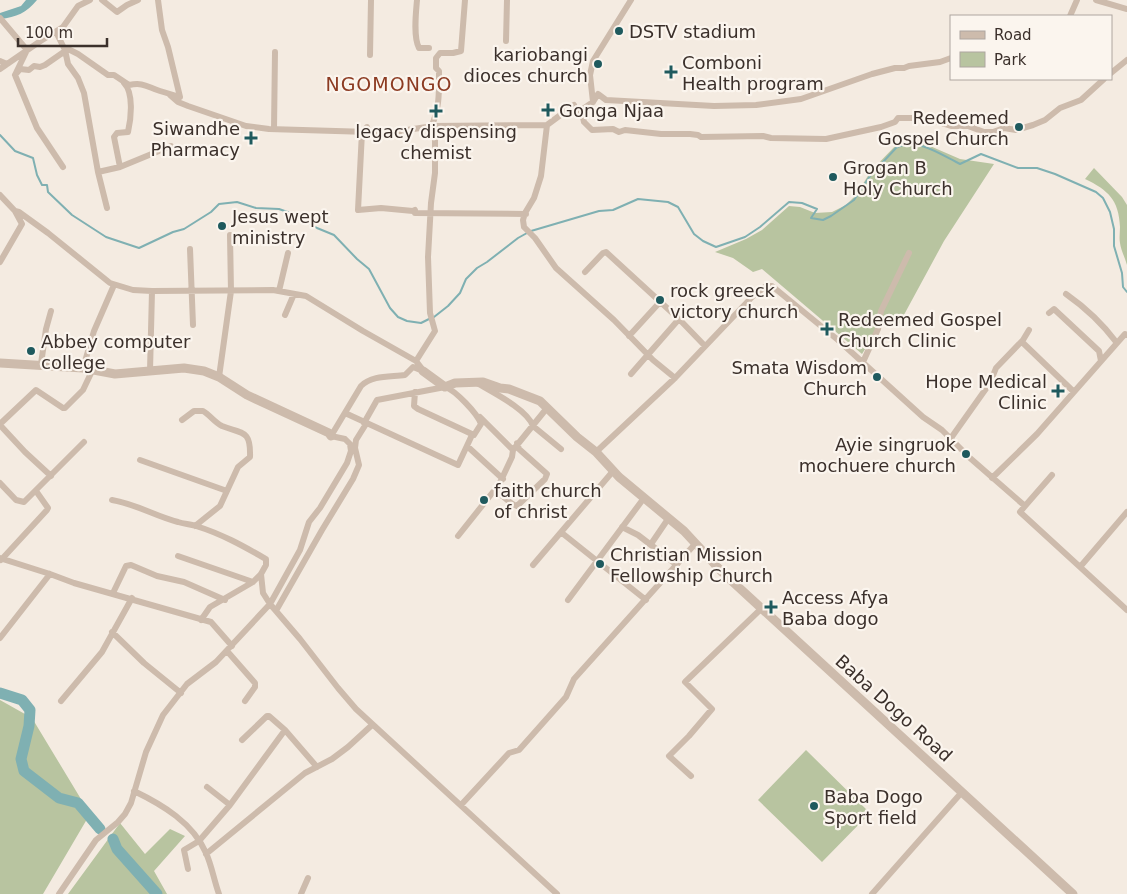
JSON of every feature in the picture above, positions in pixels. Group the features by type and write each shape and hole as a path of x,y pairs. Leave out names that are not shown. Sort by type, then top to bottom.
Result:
{"street":[{"path":"0,69 63,27 78,6 90,0"},
{"path":"102,0 116,12 138,0"},
{"path":"158,0 162,30 168,47 179,99"},
{"path":"370,55 371,0"},
{"path":"417,0 417,44 419,48 428,48"},
{"path":"416,361 428,345 435,331 430,313 428,239 435,173 435,140 432,126 435,120 438,95 439,71 436,68 436,58 440,53 461,51 465,0"},
{"path":"506,41 507,0"},
{"path":"593,102 590,75 593,61 631,0"},
{"path":"1070,15 1077,0"},
{"path":"1096,0 1127,9"},
{"path":"0,18 27,50"},
{"path":"56,32 65,50 68,64 78,78 84,93 98,172 107,208"},
{"path":"15,74 20,70 29,70 34,66 40,67 68,49 108,75 114,75 119,79 128,87 132,112 128,132 118,133 114,137 120,167"},
{"path":"27,50 15,74 37,128 63,167"},
{"path":"274,129 275,52"},
{"path":"577,113 593,102 598,94 606,100 714,106 756,105 801,99 880,72 940,62 950,58"},
{"path":"1112,72 1127,60"},
{"path":"0,61 7,64"},
{"path":"119,79 129,85 140,83 239,124 274,129 394,132 432,126 526,127 547,125 574,105 577,113 582,114 584,122 592,130 597,128 603,131 613,129 619,132 625,130 698,135 701,137 762,136 771,138 820,139 881,128 894,123 898,118 908,117 930,118 951,126 968,126 984,132 993,132 1004,128 1016,130 1033,125 1060,108 1081,100 1103,80"},
{"path":"547,125 541,176 537,192 523,220 524,226 535,238 551,263 675,378"},
{"path":"369,132 367,127 362,132 358,210 381,208 415,210 415,213 432,214 526,214"},
{"path":"98,172 120,167 171,146"},
{"path":"0,195 22,224 0,262"},
{"path":"14,211 19,212 48,233 100,277 114,285 152,292 279,291 306,296 320,304 416,361 424,371 445,387 451,389 472,410 546,474 545,479 518,506 514,506 496,491"},
{"path":"219,377 231,291 230,235"},
{"path":"190,249 193,326"},
{"path":"585,272 605,252 679,319 705,346"},
{"path":"279,291 288,253"},
{"path":"863,362 878,329 881,311 909,253"},
{"path":"83,368 94,331 114,285"},
{"path":"596,452 675,378 752,297 766,286 772,286 863,362 922,417 942,430 992,478 1025,506"},
{"path":"150,371 152,292"},
{"path":"285,315 294,294"},
{"path":"1066,294 1088,310 1117,342"},
{"path":"629,336 660,302"},
{"path":"1050,313 1054,309 1099,350 1101,360"},
{"path":"41,364 51,311"},
{"path":"631,374 679,319"},
{"path":"951,438 990,383 996,368 1022,342 1029,330"},
{"path":"992,478 1037,434 1117,342 1127,335"},
{"path":"1022,342 1074,392"},
{"path":"0,363 83,368 115,374 184,368 204,371 219,377 247,395 329,433 331,436 345,439 350,444 349,458 320,508 309,522 300,550 270,604 230,649 187,684 163,715 146,752 126,814 96,840 59,894"},
{"path":"331,436 361,386 366,382 376,378 405,375 413,367 424,371"},
{"path":"51,476 25,452 0,424 36,390 62,408 65,408 83,390 93,369"},
{"name":"Baba Dogo Road","path":"445,387 455,383 483,382 509,389 540,401 596,452 619,477 684,531 722,572 1073,894"},
{"path":"476,383 507,400 531,420 532,426 561,449"},
{"path":"277,609 353,479 358,465 355,448 356,440 377,400 445,387"},
{"path":"415,392 414,406 418,409 474,435"},
{"path":"458,536 490,494 496,491 503,479 515,446 547,408"},
{"path":"182,420 194,411 200,410 222,426 240,430 246,435 250,449 250,457 238,467 220,506 195,526"},
{"path":"345,413 365,424 458,465 472,434 474,435 480,422 472,410"},
{"path":"0,483 21,503 36,491 84,442"},
{"path":"467,446 503,479"},
{"path":"140,460 227,491"},
{"path":"533,565 614,470"},
{"path":"1052,475 1020,512 1080,568 1126,607"},
{"path":"36,491 48,508 47,510 1,560 211,622 255,683 255,687 245,700"},
{"path":"568,600 644,498"},
{"path":"112,500 145,509 179,523 195,526 232,540 266,559 266,565 261,574 253,582 210,607 201,620"},
{"path":"1080,568 1126,517"},
{"path":"651,544 668,519"},
{"path":"622,528 638,535 678,565"},
{"path":"562,533 646,600"},
{"path":"461,806 509,753 519,750 566,697 574,680 695,544"},
{"path":"178,556 253,582"},
{"path":"114,593 126,566 130,565 157,576 184,582 225,600"},
{"path":"0,638 50,574"},
{"path":"261,574 263,593 270,604 338,688 372,725 557,894"},
{"path":"61,701 102,652 112,632 124,616 132,598"},
{"path":"691,776 669,756 712,709 685,682 762,608"},
{"path":"112,632 144,663 181,693"},
{"path":"242,740 266,716 270,716 285,730 317,767"},
{"path":"206,854 305,773 348,748 372,725"},
{"path":"188,869 184,850 199,840 230,805 285,730"},
{"path":"207,787 230,805"},
{"path":"134,791 159,804 183,821 199,840 206,854 219,894"},
{"path":"872,894 962,792"},
{"path":"301,894 308,878"}],"green space":[{"path":"913,141 960,159 994,164 944,241 899,324 885,317 862,354 762,269 753,272 733,258 715,252 762,230 789,206 800,207 815,213 832,212 846,205 856,195 871,171 899,142"},
{"path":"1094,168 1122,197 1127,205 1127,265 1121,246 1119,218 1115,203 1100,187 1085,179"},
{"path":"0,700 32,718 90,814 43,894 0,894"},
{"name":"Baba Dogo Sport field","path":"806,750 870,813 822,862 758,800"},
{"path":"120,823 145,854 170,829 185,836 154,871 167,894 68,894"}],"water":[{"path":"26,0 37,0 21,14 0,19 0,13 21,6"}],"waterway":[{"path":"0,135 15,151 33,158 37,175 42,185 47,185 48,192 72,215 106,237 139,248 173,232 184,229 211,212 219,204 237,202 256,208 279,209 296,215 317,228 334,235 369,269 390,308 398,317 407,321 421,323 429,319"},
{"path":"531,231 599,211 613,210 638,199 668,202 678,207 694,234 716,247 745,237 760,227 789,202 802,203 817,209 811,218 823,220 831,216 854,200 870,176 896,148 912,144 929,148 960,164 981,154 1018,168 1037,168 1096,192 1103,198 1110,212 1114,229 1114,246 1122,273 1123,287 1127,292"},
{"path":"434,317 460,293 466,279 477,268 527,233"},
{"path":"0,693 22,700 30,710 29,726 21,759 24,771 59,798 78,803 100,829"},
{"path":"113,839 117,849 157,894"}],"place":[{"name":"DSTV stadium","path":"619,31"},
{"name":"kariobangi dioces church","path":"598,64"},
{"name":"Comboni Health program","path":"671,72"},
{"name":"Gonga Njaa","path":"548,110"},
{"name":"legacy dispensing chemist","path":"436,111"},
{"name":"Redeemed Gospel Church","path":"1019,127"},
{"name":"Siwandhe Pharmacy","path":"251,138"},
{"name":"Grogan B Holy Church","path":"833,177"},
{"name":"Jesus wept ministry","path":"222,226"},
{"name":"rock greeck victory church","path":"660,300"},
{"name":"Redeemed Gospel Church Clinic","path":"827,329"},
{"name":"Abbey computer college","path":"31,351"},
{"name":"Smata Wisdom Church","path":"877,377"},
{"name":"Hope Medical Clinic","path":"1058,391"},
{"name":"Ayie singruok mochuere church","path":"966,454"},
{"name":"faith church of christ","path":"484,500"},
{"name":"Christian Mission Fellowship Church","path":"600,564"},
{"name":"Access Afya Baba dogo","path":"771,607"},
{"name":"Baba Dogo Sport field","path":"814,806"}],"district":[{"name":"NGOMONGO","path":"389,84"}]}
